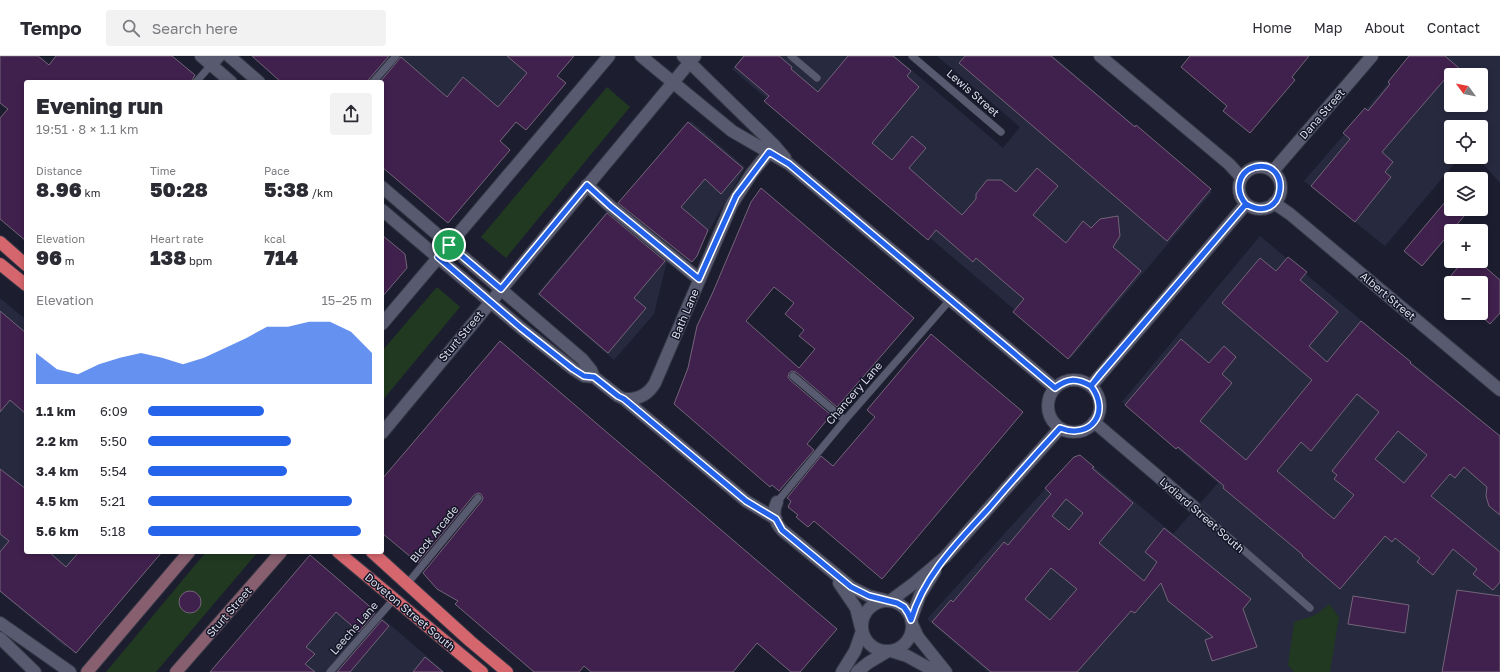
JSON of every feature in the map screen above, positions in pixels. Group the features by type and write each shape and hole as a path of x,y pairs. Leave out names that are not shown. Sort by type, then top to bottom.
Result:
{"highway":[{"path":"0,242 24,263"},
{"path":"0,264 24,283"},
{"name":"Doveton Street South","path":"340,554 482,672"},
{"name":"Doveton Street South","path":"374,554 507,672"}],"main road":[{"path":"87,672 187,554"},
{"name":"Sturt Street","path":"176,672 279,554"}],"street":[{"path":"201,56 215,61 229,80"},
{"path":"229,56 257,80"},
{"path":"384,322 609,56"},
{"path":"642,56 732,131 772,148"},
{"path":"1100,56 1242,177"},
{"name":"Dana Street","path":"1274,171 1372,56"},
{"path":"689,58 772,148 789,164 1055,388"},
{"name":"Sturt Street","path":"384,431 672,82 689,58"},
{"name":"Bath Lane","path":"624,399 644,395 652,388 736,196 772,148"},
{"path":"1261,166 1274,171 1281,184 1279,198 1269,207 1259,209 1253,208 1246,204 1239,191 1239,184 1242,177 1247,171 1261,166"},
{"path":"587,185 610,206 699,279"},
{"path":"384,189 582,359 591,370 594,377 624,399 746,501 776,519"},
{"name":"Albert Street","path":"1274,203 1290,214 1500,390"},
{"path":"1091,386 1246,204"},
{"path":"384,212 573,369 584,376 594,377"},
{"path":"1073,380 1082,381 1091,386 1097,394 1100,404 1094,422 1087,428 1078,431 1069,431 1060,428 1052,420 1048,409 1049,398 1055,388 1063,382 1073,380"},
{"name":"Lydiard Street South","path":"1094,422 1194,507"},
{"path":"857,672 874,659 898,648 907,641 911,631 911,622 917,602 924,588 945,557 1060,428"},
{"path":"777,502 774,510 776,519 782,530 829,570 856,590 869,596 897,603 904,607 918,637 946,672"},
{"path":"842,672 853,654 862,630 863,618 868,609 876,603 888,601 913,584 945,557"},
{"path":"829,570 853,603 865,640 871,646 879,650 890,651 907,656 936,672"},
{"path":"0,623 70,672"},
{"path":"0,638 36,672"}],"lane":[{"path":"375,80 396,56"},
{"path":"791,56 817,78"},
{"name":"Lewis Street","path":"912,56 1001,132"},
{"path":"198,80 215,61"},
{"name":"Chancery Lane","path":"777,502 950,300"},
{"path":"793,376 846,420"},
{"name":"Block Arcade","path":"407,584 478,498"},
{"name":"Lydiard Street South","path":"1194,507 1310,608"},
{"name":"Leechs Lane","path":"330,672 394,599"}],"shaded area":[{"path":"266,56 574,56 443,209 384,86 384,80 294,80"},
{"path":"743,56 895,56 1003,148 1020,127 937,56 1053,56 1212,192 1071,358 732,69"},
{"path":"1412,56 1500,56 1500,183 1483,164 1488,164 1488,120 1444,120 1444,164 1454,164 1447,172 1444,172 1444,176 1385,246 1304,181"},
{"path":"691,121 745,167 689,266 618,206"},
{"path":"608,210 667,261 654,314 614,360 537,294"},
{"path":"1260,236 1500,436 1500,672 988,672 927,619 1074,457 1080,455 1173,534 1218,483 1122,402"},
{"path":"0,298 24,318 24,554 143,554 65,647 0,592"},
{"path":"316,561 445,672 221,672"}],"green space":[{"path":"607,87 630,107 506,258 481,237"},
{"path":"437,287 460,307 384,399 384,349"},
{"path":"204,554 256,554 156,672 106,672"},
{"path":"1329,604 1339,617 1330,672 1294,672 1288,665 1294,623 1314,615"}],"building":[{"path":"0,56 38,56 49,65 56,56 172,56 195,75 192,80 24,80 24,239 0,219 0,118 8,109 0,103"},
{"path":"252,56 389,56 369,80 279,80"},
{"path":"507,56 574,56 557,76 566,83 526,130 516,122 500,141 510,150 448,223 384,169 384,80 382,80 401,57 447,97 463,77 498,107 527,73"},
{"path":"744,56 779,56 792,67 791,69 818,92 848,56 893,56 911,71 907,76 919,87 872,143 892,160 912,136 926,148 909,168 962,215 976,199 976,194 987,180 1001,180 1016,192 1037,168 1058,186 1033,215 1066,243 1083,221 1091,228 1100,219 1118,216 1120,236 1113,247 1141,271 1068,359 1013,312 1024,299 976,258 973,262 936,230 928,240 764,101 769,96 735,67"},
{"path":"965,56 1051,56 1135,127 1136,125 1211,189 1167,241 959,63"},
{"path":"1190,56 1309,56 1292,77 1295,80 1250,133 1223,111 1227,106 1181,67"},
{"path":"1409,56 1445,56 1459,68 1444,68 1444,80 1382,152 1393,162 1385,172 1391,177 1355,222 1311,186 1350,139 1343,133 1365,108 1368,111 1390,84 1388,82"},
{"path":"688,122 743,168 721,194 705,179 681,207 708,230 697,256 692,262 618,203"},
{"path":"761,188 914,318 837,407 796,372 792,371 789,373 788,377 790,380 831,415 807,444 814,450 779,491 772,485 770,487 674,404 688,368 697,326 751,202","holes":["774,287 794,303 785,314 804,330 799,336 815,349 799,368 746,321"]},
{"path":"1444,203 1444,216 1464,216 1457,224 1444,224 1444,240 1422,266 1404,251"},
{"path":"607,213 665,261 634,298 646,308 608,353 539,294"},
{"path":"384,237 405,254 407,268 384,295"},
{"path":"1288,257 1307,272 1300,280 1338,312 1309,346 1327,362 1361,321 1500,436 1500,515 1489,506 1486,496 1487,487 1464,467 1455,478 1450,474 1431,496 1500,552 1500,582 1493,590 1473,574 1477,569 1453,549 1433,575 1417,562 1420,558 1395,538 1392,542 1385,536 1340,589 1302,556 1303,555 1223,488 1224,486 1178,447 1176,449 1125,405 1181,339 1209,363 1224,346 1236,357 1222,374 1232,383 1200,421 1246,460 1312,380 1222,303 1260,258 1276,271","holes":["1357,394 1379,412 1332,471 1337,475 1334,479 1354,495 1334,519 1277,471 1301,442 1311,451","1398,431 1427,455 1404,483 1375,459"]},
{"path":"1457,268 1486,268 1500,280 1500,313 1490,324 1486,320 1488,320 1488,276 1451,276"},
{"path":"0,311 24,331 24,412 10,400 0,412"},
{"path":"931,334 1023,412 882,579 814,521 808,527 796,517 798,515 788,507 791,501 787,498 821,456 833,466 875,417 867,410"},
{"path":"500,341 837,629 800,672 791,672 757,643 733,672 591,672 584,666 579,672 534,672 455,604 458,601 437,589 423,573 482,501 483,498 481,494 478,493 474,495 418,563 384,535 384,477"},
{"path":"1080,455 1094,467 1092,468 1133,503 1099,543 1144,581 1157,562 1145,552 1164,528 1251,599 1243,609 1257,647 1212,661 1205,640 1213,637 1168,601 1161,583 1135,613 1131,611 1077,672 991,672 932,622 951,600 953,602 1004,542 1008,545 1051,494 1045,488 1074,457","holes":["1066,499 1083,513 1069,530 1052,516","1051,568 1077,589 1050,620 1025,599"]},
{"path":"0,469 24,487 24,554 51,554 66,567 77,554 160,554 76,653 0,591 0,552 9,541 0,534"},
{"path":"310,555 375,611 375,613 359,632 336,612 306,647 315,654 305,664 315,672 210,672"},
{"path":"1457,590 1500,596 1500,672 1442,672"},
{"path":"190,591 198,594 201,602 198,610 190,613 182,610 179,602 182,594"},
{"path":"1353,596 1409,605 1405,633 1348,624"},
{"path":"382,620 389,626 350,672 337,672"},
{"path":"425,657 443,672 413,672"}],"route":[{"path":"449,245 438,257 521,328 573,369 584,376 594,377 620,398 624,399 746,501 776,519 776,523 782,530 851,587 869,596 897,603 904,607 911,620 917,602 924,588 945,557 1060,428 1069,431 1078,431 1087,428 1094,422 1100,404 1097,394 1091,386 1100,374 1246,204 1253,208 1259,209 1269,207 1279,198 1281,184 1274,171 1269,169 1261,166 1247,171 1239,184 1239,191 1246,204 1091,386 1082,381 1073,380 1063,382 1055,388 789,164 769,152 736,196 699,279 610,206 587,185 501,289 449,245"}]}
